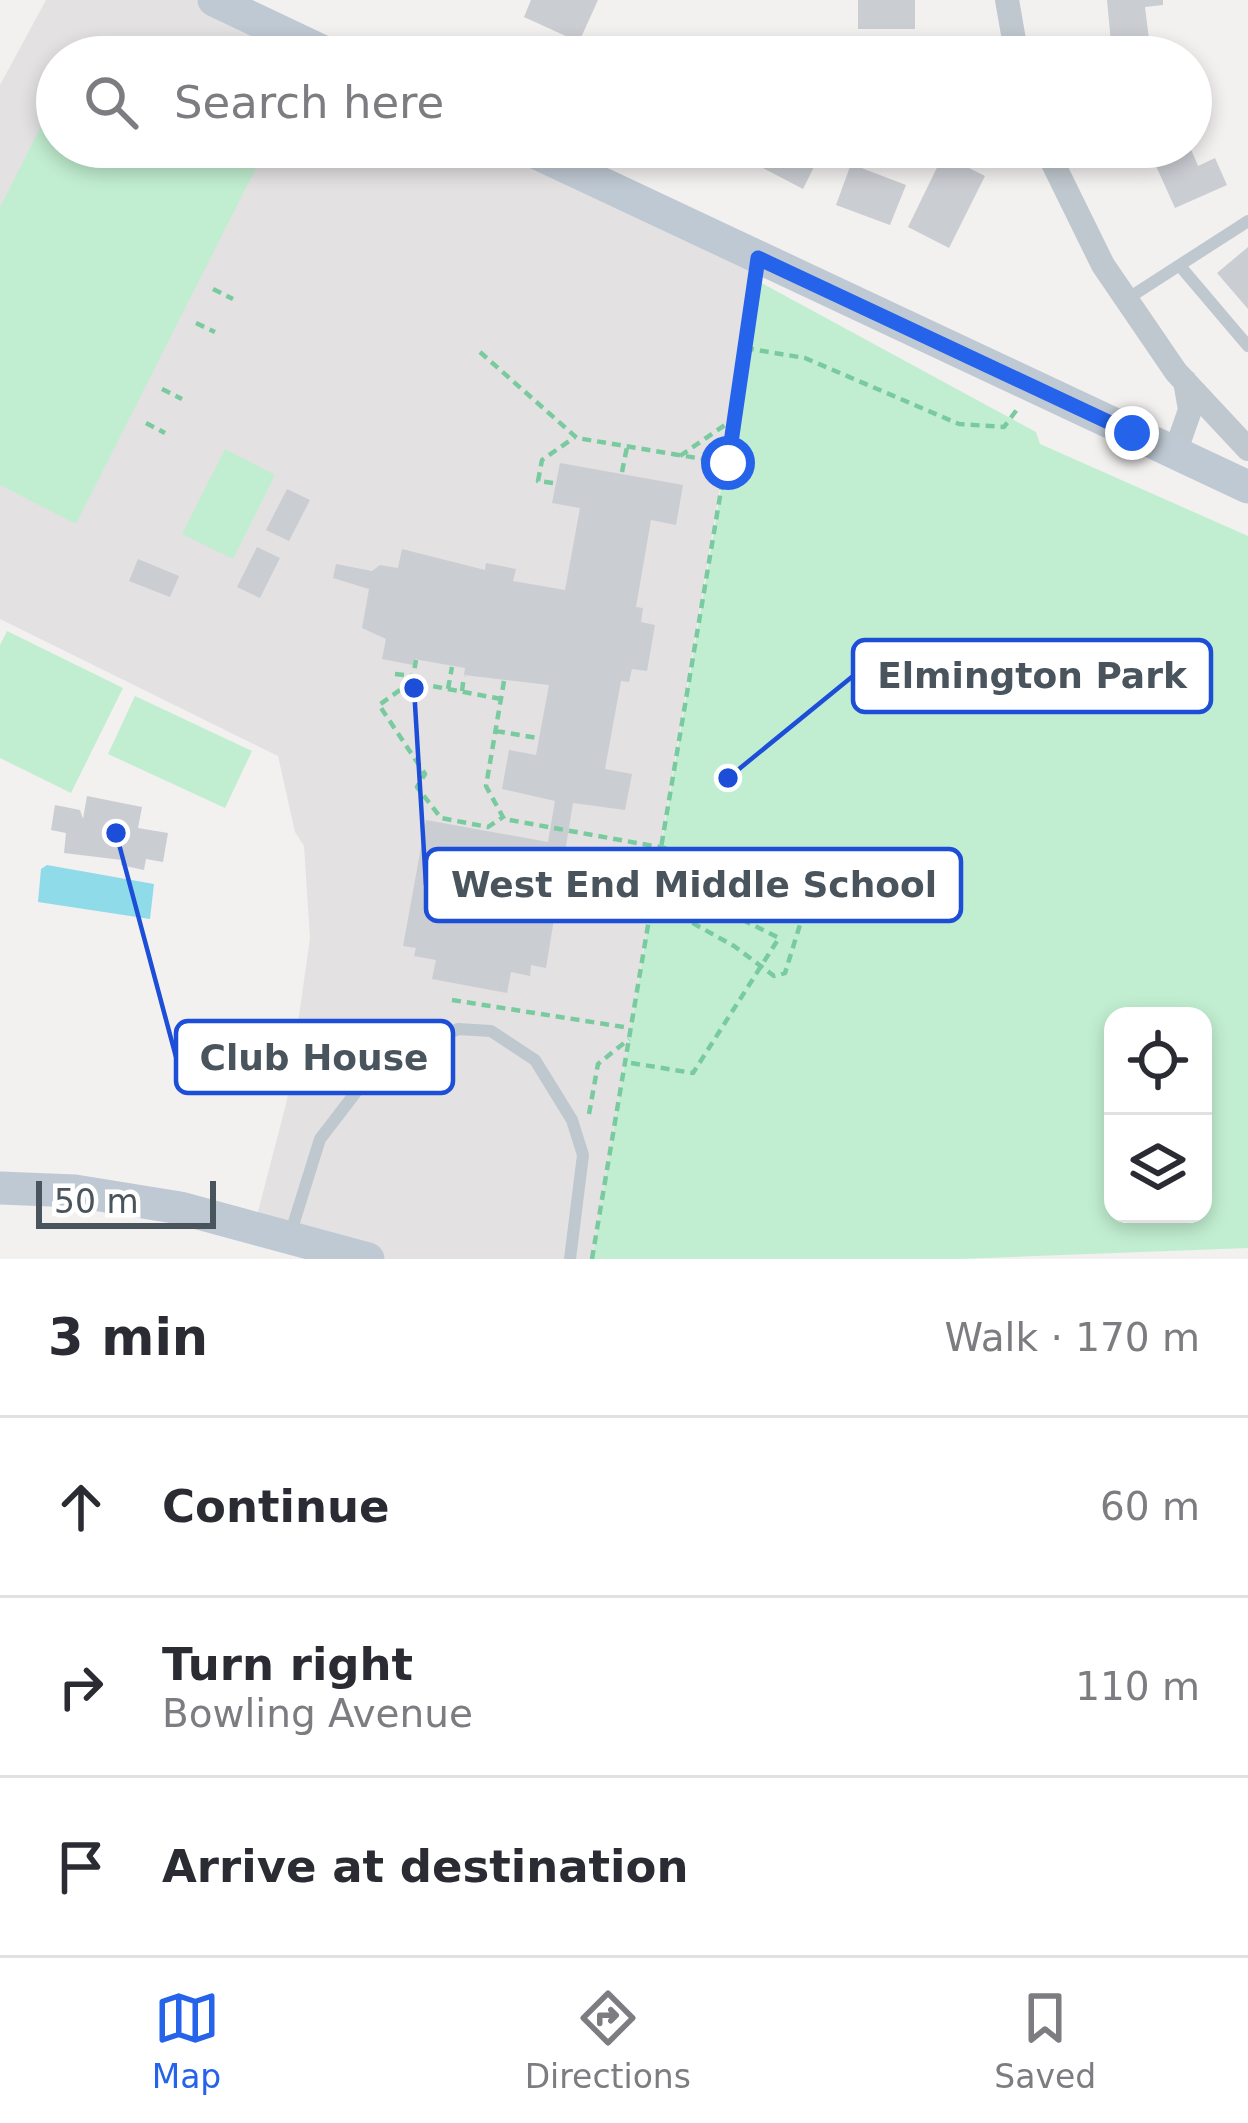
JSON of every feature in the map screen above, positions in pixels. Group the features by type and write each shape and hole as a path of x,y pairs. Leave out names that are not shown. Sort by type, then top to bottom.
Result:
{"street":[{"path":"214,0 290,36"},
{"path":"1007,0 1013,36"},
{"path":"568,168 1248,487"},
{"path":"1055,168 1103,265 1184,381 1248,449"},
{"path":"1175,453 1190,410 1184,381"},
{"path":"0,1188 75,1191 180,1208 357,1258"}],"lane":[{"path":"1127,299 1248,220"},
{"path":"1180,266 1248,346"},
{"path":"289,1238 320,1138 360,1083 373,1070 458,1029 491,1031 535,1060 572,1120 583,1155 569,1259"}],"path":[{"path":"592,1259 728,463 758,258"},
{"path":"213,289 232,298"},
{"path":"196,323 215,332"},
{"path":"746,348 805,358 959,424 1004,427 1018,408"},
{"path":"480,352 575,437 728,463"},
{"path":"163,389 182,399"},
{"path":"680,456 735,418"},
{"path":"146,423 165,433"},
{"path":"553,483 538,481 542,460 575,437"},
{"path":"622,472 627,447"},
{"path":"416,660 412,680 422,699"},
{"path":"448,689 452,668"},
{"path":"395,674 501,698"},
{"path":"461,692 464,676"},
{"path":"412,680 379,705 425,774 417,787 441,818 488,826 503,817 742,862 733,915 779,938 762,969 693,1073 626,1062"},
{"path":"503,817 486,786 505,681"},
{"path":"496,730 538,738"},
{"path":"653,902 734,946 774,976 785,973 803,915"},
{"path":"452,1000 631,1028"},
{"path":"589,1117 598,1064 629,1039"}],"shaded area":[{"path":"46,0 214,0 290,36 36,36 36,168 568,168 758,258 592,1259 368,1259 254,1227 287,1100 310,938 304,846 295,832 278,756 0,619 0,85"}],"green space":[{"path":"36,136 36,168 256,168 76,524 0,485 0,207"},
{"path":"756,280 1036,432 1040,444 1248,536 1248,1248 960,1259 592,1259"},
{"path":"225,449 275,475 233,559 182,534"},
{"path":"7,631 123,688 71,793 0,758 0,645"},
{"path":"135,696 252,751 225,808 108,754"}],"water":[{"path":"47,865 154,884 150,919 38,902 41,869"}],"building":[{"path":"531,0 598,0 582,36 566,36 524,17"},
{"path":"858,0 915,0 915,29 858,29"},
{"path":"1107,0 1163,0 1163,5 1145,7 1149,36 1110,36"},
{"path":"1215,158 1227,185 1175,208 1157,168 1212,168"},
{"path":"763,168 814,168 803,189"},
{"path":"850,168 906,185 890,225 836,205"},
{"path":"937,168 969,168 985,176 949,248 908,227"},
{"path":"1248,247 1248,309 1217,273"},
{"path":"560,463 683,485 676,525 651,520 636,607 643,608 641,622 655,625 647,671 632,669 629,682 621,681 605,769 632,774 625,810 573,803 546,968 531,965 530,976 511,972 507,993 432,979 436,960 414,956 416,948 403,946 426,820 548,842 555,801 502,789 509,750 536,755 549,685 464,675 465,668 414,659 413,665 382,659 386,639 362,628 369,589 333,578 336,564 372,571 380,565 398,568 402,549 485,570 486,563 516,569 513,581 565,590 580,508 552,503"},
{"path":"287,489 310,500 289,541 266,530"},
{"path":"257,547 280,558 260,598 237,587"},
{"path":"138,559 179,576 170,597 129,581"},
{"path":"87,796 142,807 138,828 168,833 163,862 146,859 144,870 121,865 122,860 64,853 66,833 51,830 55,805 80,810 83,819"}],"place":[{"name":"West End Middle School","path":"414,688"},
{"name":"Elmington Park","path":"728,778"},
{"name":"Club House","path":"116,833"}],"route":[{"path":"728,463 758,258 1132,433"}]}
